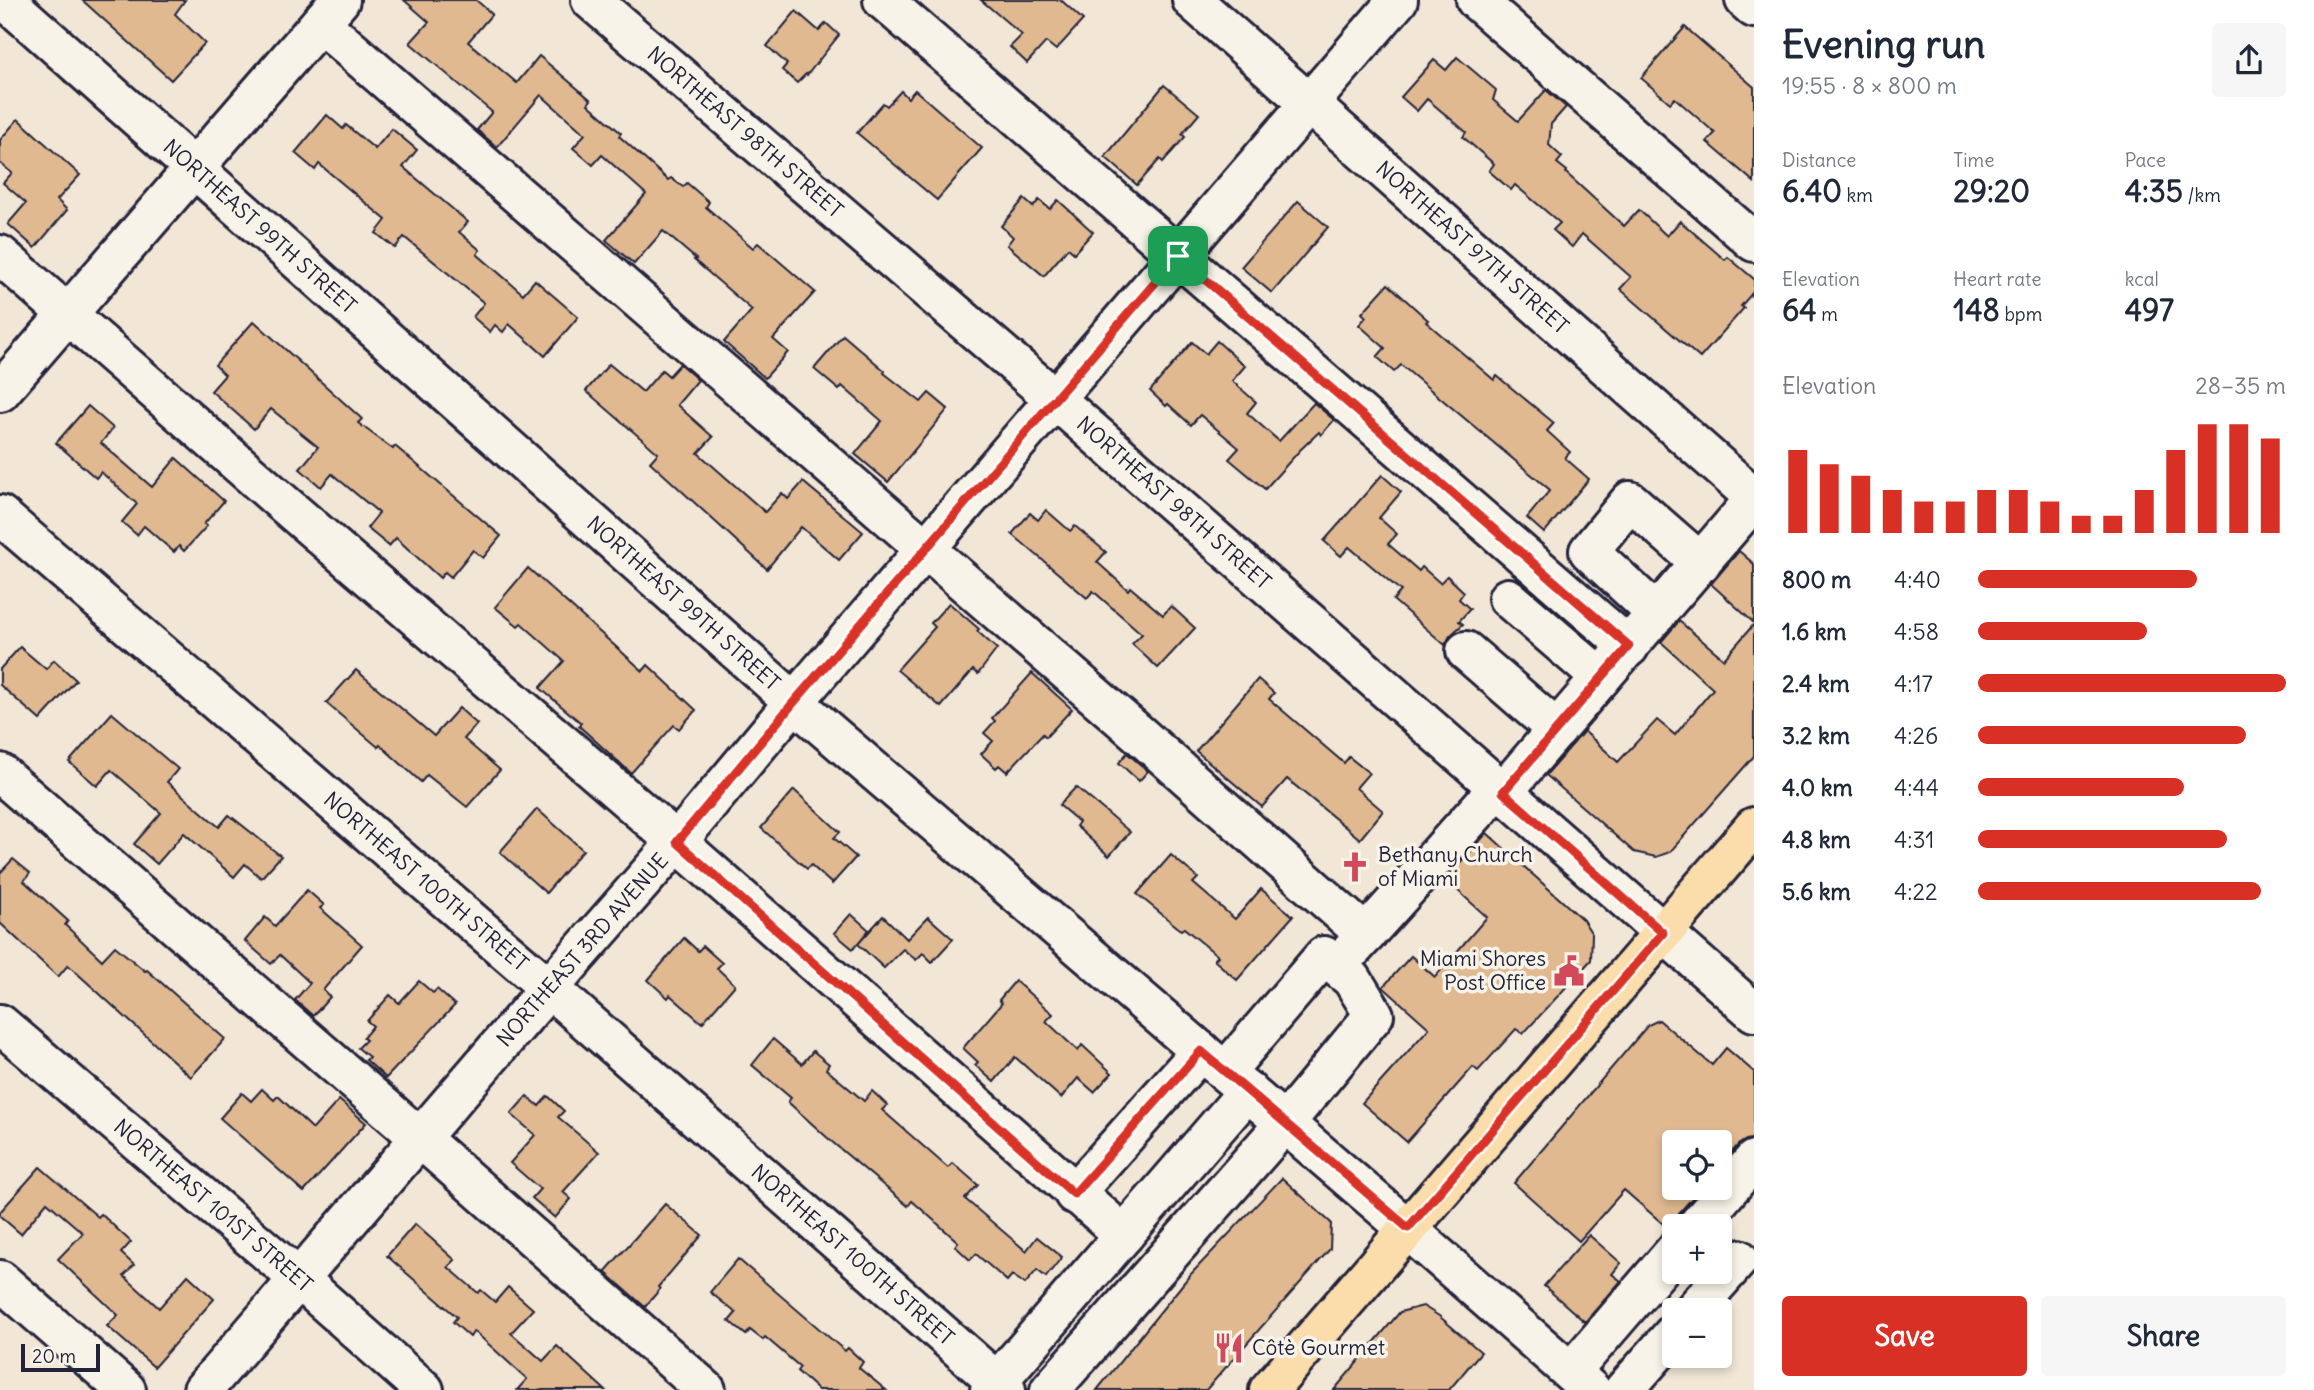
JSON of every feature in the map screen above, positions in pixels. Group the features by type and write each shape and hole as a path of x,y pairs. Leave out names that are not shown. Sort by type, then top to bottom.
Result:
{"main road":[{"path":"1269,1390 1754,827"}],"street":[{"name":"NORTHEAST 99TH STREET","path":"5,0 794,702 1408,1228 1581,1381"},
{"name":"NORTHEAST 98TH STREET","path":"591,0 1055,399 1754,1012"},
{"path":"883,0 1629,646"},
{"name":"NORTHEAST 97TH STREET","path":"1192,0 1754,498"},
{"name":"NORTHEAST 3RD AVENUE","path":"203,1390 677,842 794,702 1398,0"},
{"path":"1476,0 1754,242"},
{"path":"1745,0 1754,8"},
{"path":"0,392 330,11 926,550 1366,934"},
{"path":"0,255 677,842 1074,1194 1124,1235"},
{"path":"1345,973 1366,934 1557,730 1754,498"},
{"path":"1657,614 1589,551 1630,501 1701,563"},
{"name":"NORTHEAST 100TH STREET","path":"0,514 549,988 998,1387"},
{"path":"1508,598 1601,678"},
{"path":"1466,651 1557,730"},
{"path":"0,773 706,1390"},
{"path":"998,1387 1124,1235 1224,1071 1324,956 1345,973 1374,1015 1285,1123 1050,1390"},
{"name":"NORTHEAST 101ST STREET","path":"0,1024 299,1279 424,1390"},
{"path":"1074,1194 1224,1071"},
{"path":"1727,1214 1754,1160"},
{"path":"0,1280 126,1390"},
{"path":"1581,1381 1673,1284"},
{"path":"1624,1390 1662,1347"}],"building":[{"path":"82,0 185,0 175,14 205,43 171,80"},
{"path":"404,0 476,0 492,14 468,42 517,83 539,56 591,100 588,104 668,180 671,178 683,187 687,183 709,202 706,207 753,248 758,243 815,292 773,339 788,352 765,378 724,342 752,310 694,260 696,259 663,231 634,264 606,240 646,194 602,155 593,165 573,148 585,134 541,95 497,147 477,130 492,112 410,43 429,22"},
{"path":"981,0 1061,0 1083,20 1056,50 1046,42 1027,63 1010,47 1022,35"},
{"path":"796,11 819,31 826,23 839,35 807,75 797,83 782,70 787,64 767,46"},
{"path":"1685,27 1754,87 1754,182 1707,142 1715,133 1675,98 1670,103 1641,78"},
{"path":"1457,57 1496,90 1493,100 1518,121 1546,90 1566,107 1551,124 1549,145 1562,157 1557,163 1624,226 1639,210 1667,236 1680,221 1725,260 1728,257 1754,279 1754,291 1741,306 1744,308 1700,358 1620,289 1631,277 1582,234 1572,247 1553,230 1560,223 1515,185 1511,190 1489,171 1494,164 1463,137 1466,132 1427,99 1417,111 1401,97 1434,60 1446,70"},
{"path":"1164,85 1199,114 1182,134 1185,137 1163,162 1160,159 1137,185 1105,157"},
{"path":"915,90 982,148 937,200 857,133 883,103 887,106 901,91 908,98"},
{"path":"327,115 343,129 346,125 375,149 392,129 417,150 403,167 468,222 459,232 480,250 477,254 523,294 535,280 578,317 545,356 509,324 503,332 495,325 490,332 473,317 484,303 404,237 395,248 376,233 386,220 319,164 315,170 295,153"},
{"path":"18,119 80,175 57,200 67,210 35,248 8,224 26,203 3,183 12,173 0,163 0,140"},
{"path":"1024,199 1033,207 1039,200 1050,209 1058,200 1093,232 1074,253 1068,248 1044,276 1007,245 1013,237 1001,226"},
{"path":"1298,201 1328,227 1272,293 1241,267"},
{"path":"1388,284 1428,320 1426,322 1494,380 1497,376 1554,423 1547,431 1570,452 1565,458 1589,479 1544,533 1527,518 1550,490 1401,365 1394,372 1377,357 1385,348 1359,325 1366,317 1362,313"},
{"path":"254,321 362,419 358,423 393,449 395,446 501,536 483,558 473,550 451,577 445,572 440,578 396,538 389,546 367,528 379,513 332,474 321,487 300,469 318,447 271,409 254,429 211,391 225,375 215,365"},
{"path":"843,335 885,371 884,373 921,402 929,393 948,409 888,482 855,454 882,421 842,386 839,390 814,369"},
{"path":"1217,341 1245,366 1232,381 1256,402 1247,413 1279,441 1314,403 1334,420 1321,435 1319,432 1300,450 1265,489 1229,459 1239,448 1200,415 1191,425 1150,391 1192,342 1206,354"},
{"path":"609,364 643,392 662,370 669,376 680,364 698,380 677,405 713,437 698,453 765,512 782,493 788,499 803,482 863,532 839,560 801,527 767,569 650,462 658,453 586,391"},
{"path":"88,406 113,428 101,443 152,487 176,458 224,501 204,524 207,526 184,551 179,546 174,552 144,526 137,535 122,522 137,504 101,472 96,478 56,443"},
{"path":"1382,475 1401,492 1379,518 1397,534 1388,544 1419,571 1422,567 1440,583 1447,576 1464,592 1459,599 1470,609 1459,621 1463,624 1445,645 1393,600 1401,591 1349,547 1341,556 1324,541"},
{"path":"1046,510 1070,531 1075,526 1106,552 1097,562 1128,590 1130,587 1163,615 1171,606 1195,628 1158,668 1132,644 1142,634 1093,591 1087,598 1012,534 1030,513 1038,520"},
{"path":"1739,551 1754,564 1754,623 1711,584"},
{"path":"528,568 643,671 648,665 696,710 679,729 674,725 631,773 579,726 581,723 540,688 564,661 521,623 518,626 495,607"},
{"path":"949,603 997,649 978,674 973,670 941,707 897,670 935,627 931,623"},
{"path":"1679,621 1724,659 1754,624 1754,756 1670,852 1656,857 1634,852 1546,775 1584,731 1618,762 1657,720 1675,735 1713,689 1661,642"},
{"path":"20,647 46,669 54,660 76,680 40,720 0,685 0,669"},
{"path":"356,670 434,736 459,708 477,724 464,739 500,770 467,807 427,775 421,782 380,745 378,747 326,703"},
{"path":"1032,673 1072,709 1046,737 1043,734 1007,772 999,765 996,768 981,754 993,741 984,733 995,721 992,718"},
{"path":"1258,679 1274,693 1269,699 1344,763 1349,757 1369,773 1356,788 1383,811 1360,839 1287,779 1262,807 1196,751"},
{"path":"112,713 178,769 167,782 219,827 229,815 281,856 261,878 245,864 234,877 184,833 157,864 134,844 161,813 111,770 97,786 69,762"},
{"path":"1127,753 1148,771 1139,781 1119,763"},
{"path":"1076,787 1130,832 1109,856 1076,826 1079,822 1059,805"},
{"path":"794,790 840,832 834,838 856,857 832,884 811,865 807,869 761,828"},
{"path":"537,809 583,850 546,893 500,852"},
{"path":"1487,833 1583,920 1592,934 1591,960 1523,1034 1516,1029 1478,1071 1473,1067 1407,1142 1362,1103 1429,1028 1383,987 1411,956 1435,977 1487,917 1445,879"},
{"path":"1171,855 1198,878 1193,883 1235,919 1261,889 1293,916 1237,980 1214,960 1218,956 1137,894"},
{"path":"13,859 30,873 24,881 68,921 65,925 102,960 115,946 147,970 225,1039 191,1077 68,965 58,977 0,923 0,873"},
{"path":"307,890 324,905 320,908 362,945 323,990 330,997 313,1016 295,1000 310,983 280,955 271,964 245,941 265,917 275,926"},
{"path":"851,914 869,930 853,949 834,933"},
{"path":"883,916 907,939 928,917 953,939 932,962 923,953 916,960 903,949 884,968 858,944"},
{"path":"684,938 698,951 703,946 722,963 717,968 735,985 702,1023 648,980"},
{"path":"419,981 433,993 437,989 455,1005 386,1078 366,1060 369,1057 358,1048 366,1040 363,1038 373,1026 367,1021 390,995 399,1003"},
{"path":"1015,981 1053,1014 1046,1021 1078,1051 1082,1045 1112,1073 1094,1092 1078,1078 1061,1098 1015,1057 994,1082 975,1065 978,1062 963,1048 1002,1003 999,1000"},
{"path":"1659,1020 1712,1065 1726,1048 1754,1072 1754,1139 1746,1140 1732,1152 1732,1130 1662,1130 1662,1200 1690,1200 1679,1214 1662,1214 1662,1223 1624,1190 1579,1241 1514,1183 1648,1025"},
{"path":"773,1039 802,1064 813,1051 829,1064 826,1069 864,1101 872,1091 887,1105 882,1110 948,1168 953,1163 978,1185 965,1199 1026,1251 1037,1237 1062,1257 1046,1277 1037,1270 1025,1284 1012,1275 1007,1281 976,1254 970,1260 955,1246 958,1242 912,1201 908,1206 831,1141 788,1102 791,1098 752,1065"},
{"path":"262,1089 274,1100 278,1096 313,1129 339,1100 366,1123 304,1192 220,1118 242,1093 251,1101"},
{"path":"527,1096 539,1106 548,1096 564,1111 558,1117 599,1152 563,1192 571,1199 555,1218 532,1198 540,1189 510,1163 535,1135 511,1114"},
{"path":"40,1167 98,1217 101,1214 131,1242 121,1253 134,1265 124,1276 159,1308 188,1275 214,1299 154,1367 107,1326 118,1315 58,1259 83,1233 47,1202 21,1234 0,1216 0,1212"},
{"path":"1282,1178 1331,1223 1330,1249 1206,1390 1097,1390 1190,1275"},
{"path":"665,1204 702,1235 658,1287 660,1289 645,1307 605,1272"},
{"path":"415,1224 455,1260 448,1267 478,1293 481,1290 495,1302 508,1287 533,1309 511,1333 543,1361 557,1346 605,1390 517,1390 527,1379 474,1331 470,1337 453,1322 457,1317 387,1256"},
{"path":"1589,1235 1621,1263 1612,1274 1621,1281 1585,1322 1544,1286"},
{"path":"738,1259 845,1351 848,1348 863,1362 859,1368 886,1390 818,1390 797,1371 800,1367 765,1337 763,1340 750,1330 746,1335 729,1321 736,1313 710,1292"},
{"path":"1423,1306 1439,1316 1481,1352 1449,1390 1334,1390 1400,1312"}],"place":[{"name":"Bethany Church of Miami","path":"1355,867"},
{"name":"Miami Shores Post Office","path":"1569,971"},
{"name":"Côtè Gourmet","path":"1229,1348"}],"route":[{"path":"1178,256 1629,646 1503,792 1663,933 1408,1228 1201,1051 1074,1194 677,842 1178,256"}]}
